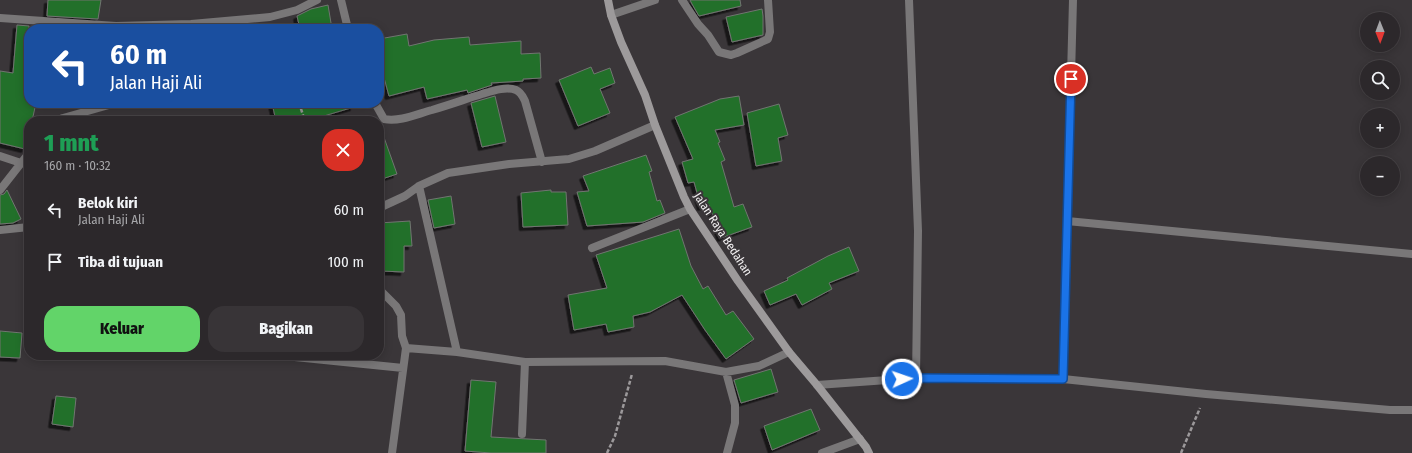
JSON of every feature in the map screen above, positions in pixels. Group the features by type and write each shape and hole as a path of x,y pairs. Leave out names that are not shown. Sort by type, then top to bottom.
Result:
{"street":[{"path":"191,24 270,17 297,10 317,0"},
{"path":"341,0 347,24"},
{"name":"Jalan Raya Bedahan","path":"608,0 611,15 621,42 645,95 654,125 690,209 738,281 789,352 860,439 869,453"},
{"path":"611,15 655,0"},
{"path":"682,0 719,52 731,55 768,39 770,32 768,0"},
{"path":"909,0 918,231 916,378"},
{"path":"1063,379 1073,0"},
{"path":"0,18 87,24"},
{"path":"384,119 401,119 496,90 508,88 516,90 521,94 525,101 542,162"},
{"path":"70,116 98,108"},
{"path":"384,206 405,196 419,186 448,172 509,164 569,159 595,151 654,125"},
{"path":"0,156 22,163"},
{"path":"0,190 24,160"},
{"path":"419,186 457,352"},
{"path":"592,248 690,209"},
{"path":"1067,221 1412,254"},
{"path":"0,239 1,230 24,228"},
{"path":"384,294 396,306 401,315 402,336 406,348 395,452"},
{"path":"406,348 457,352 526,362 636,360 665,361 726,372 759,366 789,352"},
{"path":"324,360 403,368"},
{"path":"522,434 526,362"},
{"path":"726,372 735,405 734,423 727,453"},
{"path":"817,385 916,378 1063,379 1206,394 1390,410 1412,410"},
{"path":"822,453 860,439"}],"path":[{"path":"607,453 615,436 636,360"},
{"path":"1181,453 1206,394"}],"building":[{"path":"48,0 101,0 98,19 47,16"},
{"path":"690,0 740,0 741,6 699,16"},
{"path":"328,5 331,24 299,24 297,16 311,9"},
{"path":"762,9 763,35 732,42 726,17"},
{"path":"17,25 24,26 24,108 35,108 33,116 24,116 24,149 0,143 0,71 13,73"},
{"path":"407,34 409,46 434,40 469,37 470,45 521,41 521,54 540,53 541,78 491,83 492,85 468,93 467,90 427,99 424,87 389,96 384,78 384,38"},
{"path":"591,67 594,74 610,68 615,83 600,89 610,113 578,126 559,80"},
{"path":"495,96 506,142 482,147 471,103"},
{"path":"739,96 744,125 715,130 720,142 718,143 725,160 721,162 734,207 743,204 752,227 721,238 709,205 701,207 694,182 688,183 682,162 693,159 675,117 720,99"},
{"path":"779,104 788,135 778,138 782,161 756,166 747,113"},
{"path":"273,108 351,108 324,116 275,116"},
{"path":"384,137 397,174 384,178"},
{"path":"646,155 652,171 649,172 657,201 660,200 665,213 643,222 587,226 577,192 589,191 583,176"},
{"path":"7,190 21,219 13,223 0,224 0,195 4,194"},
{"path":"551,190 551,192 566,192 568,225 523,227 521,193"},
{"path":"451,196 455,224 434,228 428,200"},
{"path":"410,221 412,246 404,246 404,272 384,271 384,223"},
{"path":"679,229 691,266 703,289 708,286 726,315 733,311 754,339 726,359 682,295 650,312 633,316 634,327 608,332 606,324 574,330 568,295 607,288 596,255"},
{"path":"849,247 859,271 829,283 832,289 802,305 796,294 770,305 764,291 788,280 787,278 828,256"},
{"path":"0,331 22,333 20,358 0,357"},
{"path":"771,369 778,392 741,403 734,380"},
{"path":"471,380 496,382 491,437 546,440 546,453 491,453 465,451"},
{"path":"56,396 76,398 73,427 52,424"},
{"path":"811,409 820,430 772,450 764,426"}],"route":[{"path":"902,379 1063,379 1071,79"}]}
